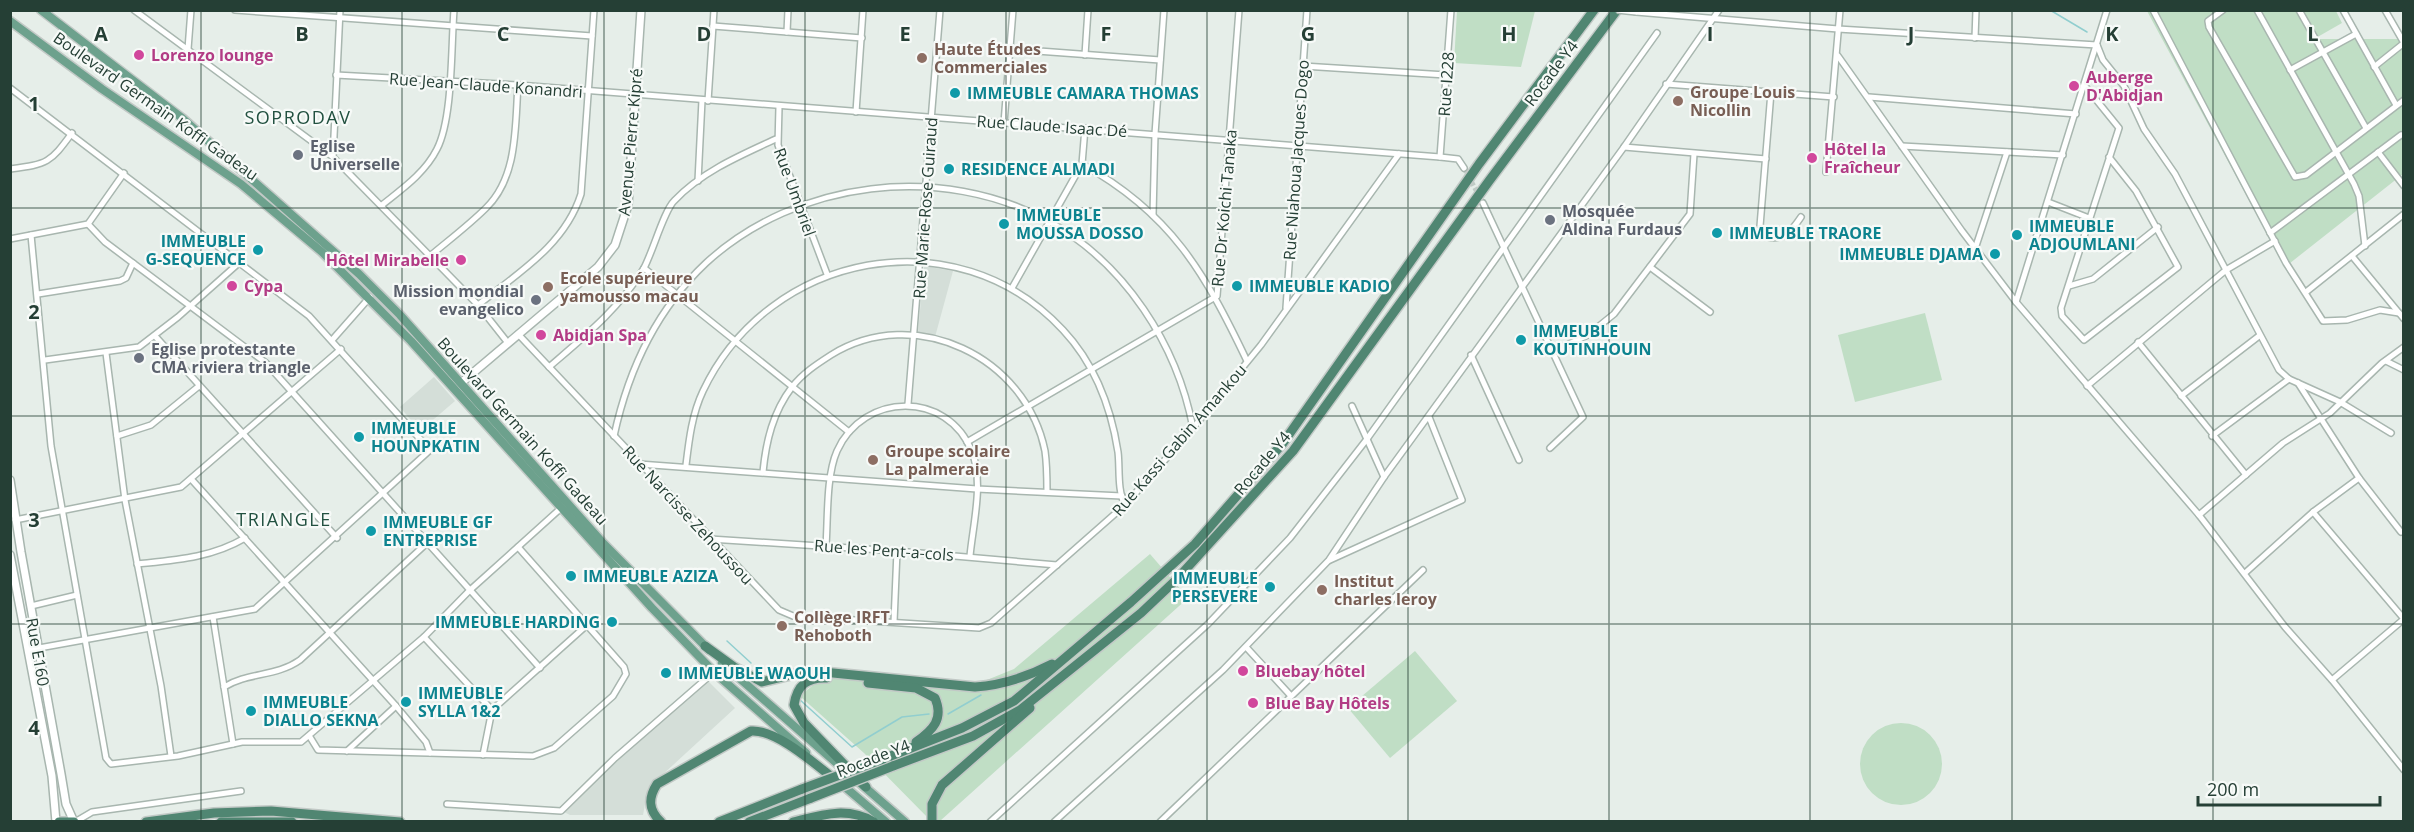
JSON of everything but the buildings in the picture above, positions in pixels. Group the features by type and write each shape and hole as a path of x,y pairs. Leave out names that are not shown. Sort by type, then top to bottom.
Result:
{"highway":[{"name":"Rocade Y4","path":"719,822 883,759 994,713 1033,686 1195,544 1283,443 1479,164 1594,10"},
{"name":"Rocade Y4","path":"749,822 973,736 999,723 1064,676 1141,613 1177,579 1293,450 1617,10"},
{"path":"705,646 734,667 762,682 795,674 823,672 975,687 997,686 1033,674 1079,646"},
{"path":"932,822 932,804 942,785 1064,676"},
{"path":"866,788 798,715 794,705 799,687 808,680 820,678 916,688 927,692 938,706 937,723 929,732 900,752"},
{"path":"661,822 652,813 650,803 657,784 751,731 765,732 780,740 838,782"},
{"path":"146,822 213,813 271,811 400,822"},
{"path":"793,822 817,816 854,813 874,822"},
{"path":"57,822 65,819 74,822"},
{"path":"221,822 292,822"}],"main road":[{"name":"Boulevard Germain Koffi Gadeau","path":"41,10 182,118 289,210 380,295 462,383 602,542 705,646 905,822"},
{"name":"Boulevard Germain Koffi Gadeau","path":"10,21 102,89 241,184 290,224 370,297 560,509 714,672 886,822"}],"street":[{"path":"134,10 333,157 478,305 508,343"},
{"path":"188,49 191,10"},
{"path":"235,10 591,36"},
{"path":"333,157 340,10"},
{"path":"382,205 418,174 437,148 444,127 454,10"},
{"path":"478,305 543,252 568,224 580,194 594,10"},
{"name":"Avenue Pierre Kipré","path":"462,383 598,267 615,245 628,205 640,10"},
{"path":"698,182 714,10"},
{"path":"787,32 788,10"},
{"path":"856,112 863,10"},
{"name":"Rue Marie-Rose Guiraud","path":"908,404 916,335 940,10"},
{"path":"1004,123 1013,10"},
{"path":"1085,55 1088,10"},
{"path":"1153,215 1155,134 1164,10"},
{"name":"Rue Dr Koichi Tanaka","path":"967,442 1217,296 1239,10"},
{"name":"Rue Niahoua Jacques Dogo","path":"1286,310 1307,10"},
{"name":"Rue I228","path":"1440,157 1451,10"},
{"path":"1617,10 1838,29 2097,45"},
{"path":"1054,822 1246,647 1329,560 1384,477 1624,147 1719,10"},
{"path":"1826,172 1838,56 1840,10"},
{"path":"1975,38 1976,10"},
{"path":"2016,302 2107,10"},
{"path":"2153,10 2275,241 2327,322 2347,320 2380,310 2399,314"},
{"path":"2223,10 2208,21 2209,27 2291,172 2300,178 2336,153 2403,100"},
{"path":"2257,10 2349,174 2359,196 2365,246"},
{"path":"2299,10 2366,128"},
{"path":"2343,10 2396,105"},
{"path":"2374,67 2403,43 2385,10"},
{"path":"713,26 862,38"},
{"path":"990,822 1223,609 1290,538 1367,439 1657,33"},
{"path":"2290,70 2356,34"},
{"path":"2097,45 2103,60 2124,86 2144,129 2175,174 2279,370 2289,380 2340,402 2391,433"},
{"path":"1011,49 1160,60"},
{"path":"1838,56 1975,249 2016,302 2199,515 2285,627 2332,680 2403,770"},
{"path":"1303,66 1446,75"},
{"name":"Rue Jean-Claude Konandri","path":"336,75 518,85 635,95"},
{"path":"1666,84 1834,97"},
{"path":"430,256 488,207 501,187 512,155 518,85"},
{"path":"2085,86 2118,124 2060,312 2084,339 2178,267 2158,226 2136,191 2109,157"},
{"path":"10,88 72,133 309,316 333,339 430,448 430,452 337,538 255,609 28,650"},
{"path":"1771,92 1760,216 1762,231 1768,237 1783,237 1793,229 1801,217"},
{"name":"Rue Claude Isaac Dé","path":"635,95 1399,153 1458,159 1464,168"},
{"path":"1869,98 2076,114"},
{"name":"Rue Umbriel","path":"779,106 776,139 799,205 827,274"},
{"path":"1012,288 1082,164 1085,128"},
{"path":"10,169 33,166 51,160 72,133"},
{"path":"2271,233 2401,135"},
{"path":"549,368 609,313 644,268 669,207 698,182 726,163 776,139"},
{"path":"1902,146 2063,155"},
{"path":"1624,147 1766,159"},
{"path":"1975,249 2007,152"},
{"path":"2378,152 2402,182"},
{"name":"Rue Kassi Gabin Amankou","path":"894,622 979,628 991,622 1125,505 1193,428 1247,361 1399,153"},
{"path":"1552,352 1588,335 1606,322 1690,214 1694,154"},
{"path":"1082,164 1106,177 1153,215 1194,261 1217,296 1247,361"},
{"path":"10,239 88,224 124,173"},
{"path":"614,436 634,368 676,295 718,253 799,205 854,190 926,188 983,197 1049,222 1079,242 1121,280 1138,300 1157,331 1182,386 1193,428"},
{"path":"2048,202 2089,218"},
{"path":"1483,203 1582,417 1550,448"},
{"path":"2306,292 2403,214"},
{"path":"88,224 105,242 258,355 540,668"},
{"path":"2069,286 2093,279 2158,226"},
{"path":"32,235 45,360 50,437 61,512 107,761 116,764 252,741 296,744 310,737 424,637 469,591 560,509"},
{"path":"2087,386 2226,270 2275,241"},
{"path":"2352,256 2403,320"},
{"path":"45,360 133,349 155,336 240,262"},
{"path":"38,294 120,281 126,278 133,263"},
{"path":"686,465 689,435 699,401 719,363 734,341 777,302 827,274 882,263 921,263 962,268 1012,288 1055,322 1085,356 1092,369 1114,432 1125,505"},
{"path":"1650,267 1710,312"},
{"path":"644,268 849,432"},
{"path":"333,339 370,297"},
{"name":"Rue Narcisse Zehoussou","path":"518,334 770,602 785,613 894,622"},
{"path":"763,472 771,427 792,388 810,369 851,345 882,336 916,335 956,344 983,358 1006,378 1028,407 1045,450 1047,492"},
{"path":"155,336 337,538"},
{"path":"2181,396 2259,336"},
{"path":"2138,342 2212,436 2246,475"},
{"path":"2199,515 2283,443 2321,418 2403,347"},
{"path":"15,520 175,490 192,480 341,349"},
{"path":"106,353 125,500 171,756"},
{"path":"1471,355 1519,460"},
{"path":"2386,361 2403,370"},
{"path":"2212,436 2289,380"},
{"path":"2298,383 2359,478 2401,532"},
{"path":"117,436 151,425 199,386"},
{"path":"826,546 834,458 849,432 857,423 879,409 908,404 936,413 954,425 967,442 974,459 976,489 970,556"},
{"path":"1352,406 1384,477"},
{"path":"1329,560 1462,500 1429,417"},
{"path":"639,464 686,465 976,489 1122,496"},
{"path":"2245,573 2313,512 2359,478"},
{"name":"Rue E160","path":"10,480 15,520 66,804 74,822"},
{"path":"192,480 396,706 426,742 430,753"},
{"path":"2313,512 2403,619 2332,680"},
{"path":"137,564 219,552 245,538"},
{"name":"Rue les Pent-a-cols","path":"710,539 970,556 1057,565"},
{"path":"224,687 240,679 290,667 427,543"},
{"path":"310,737 318,750 543,754 554,748 613,696 626,670 518,547"},
{"path":"894,622 897,551"},
{"name":"Rue E160","path":"10,555 53,784 57,822"},
{"path":"1160,822 1423,570"},
{"path":"31,606 77,595"},
{"path":"213,617 233,744"},
{"path":"483,754 492,710 587,625"},
{"path":"424,637 492,710"},
{"path":"1246,647 1290,696"},
{"path":"447,804 561,811 615,758 714,672"},
{"path":"347,751 396,706"},
{"path":"74,822 92,812 241,791"},
{"path":"805,822 817,816"}],"shaded area":[{"path":"924,266 953,271 935,337 918,333"},
{"path":"434,377 455,401 420,431 400,407"},
{"path":"703,676 735,708 648,788 643,815 570,815 558,809"}],"green space":[{"path":"1457,11 1535,11 1521,67 1454,63"},
{"path":"2147,11 2336,11 2342,23 2314,39 2403,39 2403,174 2285,267"},
{"path":"1925,313 1942,380 1855,402 1838,335"},
{"path":"1150,554 1188,598 940,821 931,821 864,753 802,698 802,694 826,675 962,690 1014,669"},
{"path":"1415,651 1457,701 1390,758 1348,708"},
{"path":"1901,723 1917,726 1930,735 1939,748 1942,764 1939,780 1930,793 1917,802 1901,805 1885,802 1872,793 1863,780 1860,764 1863,748 1872,735 1885,726"}],"waterway":[{"path":"2050,10 2087,32"},
{"path":"727,641 751,663"},
{"path":"948,714 981,695"},
{"path":"799,699 852,747 902,717 929,714"}],"tunnel":[{"path":"1464,168 1483,203"}],"place":[{"name":"Lorenzo lounge","path":"139,55"},
{"name":"Haute Études Commerciales","path":"922,58"},
{"name":"Auberge D'Abidjan","path":"2074,86"},
{"name":"IMMEUBLE CAMARA THOMAS","path":"955,93"},
{"name":"Groupe Louis Nicollin","path":"1678,101"},
{"name":"Eglise Universelle","path":"298,155"},
{"name":"Hôtel la Fraîcheur","path":"1812,158"},
{"name":"RESIDENCE ALMADI","path":"949,169"},
{"name":"Mosquée Aldina Furdaus","path":"1550,220"},
{"name":"IMMEUBLE MOUSSA DOSSO","path":"1004,224"},
{"name":"IMMEUBLE TRAORE","path":"1717,233"},
{"name":"IMMEUBLE ADJOUMLANI","path":"2017,235"},
{"name":"IMMEUBLE G-SEQUENCE","path":"258,250"},
{"name":"IMMEUBLE DJAMA","path":"1995,254"},
{"name":"Hôtel Mirabelle","path":"461,260"},
{"name":"Cypa","path":"232,286"},
{"name":"IMMEUBLE KADIO","path":"1237,286"},
{"name":"Ecole supérieure yamousso macau","path":"548,287"},
{"name":"Mission mondial evangelico","path":"536,300"},
{"name":"Abidjan Spa","path":"541,335"},
{"name":"IMMEUBLE KOUTINHOUIN","path":"1521,340"},
{"name":"Eglise protestante CMA riviera triangle","path":"139,358"},
{"name":"IMMEUBLE HOUNPKATIN","path":"359,437"},
{"name":"Groupe scolaire La palmeraie","path":"873,460"},
{"name":"IMMEUBLE GF ENTREPRISE","path":"371,531"},
{"name":"IMMEUBLE AZIZA","path":"571,576"},
{"name":"IMMEUBLE PERSEVERE","path":"1270,587"},
{"name":"Institut charles leroy","path":"1322,590"},
{"name":"IMMEUBLE HARDING","path":"612,622"},
{"name":"Collège IRFT Rehoboth","path":"782,626"},
{"name":"Bluebay hôtel","path":"1243,671"},
{"name":"IMMEUBLE WAOUH","path":"666,673"},
{"name":"IMMEUBLE SYLLA 1&2","path":"406,702"},
{"name":"Blue Bay Hôtels","path":"1253,703"},
{"name":"IMMEUBLE DIALLO SEKNA","path":"251,711"}],"district":[{"name":"SOPRODAV","path":"298,118"},
{"name":"TRIANGLE","path":"284,520"}]}
